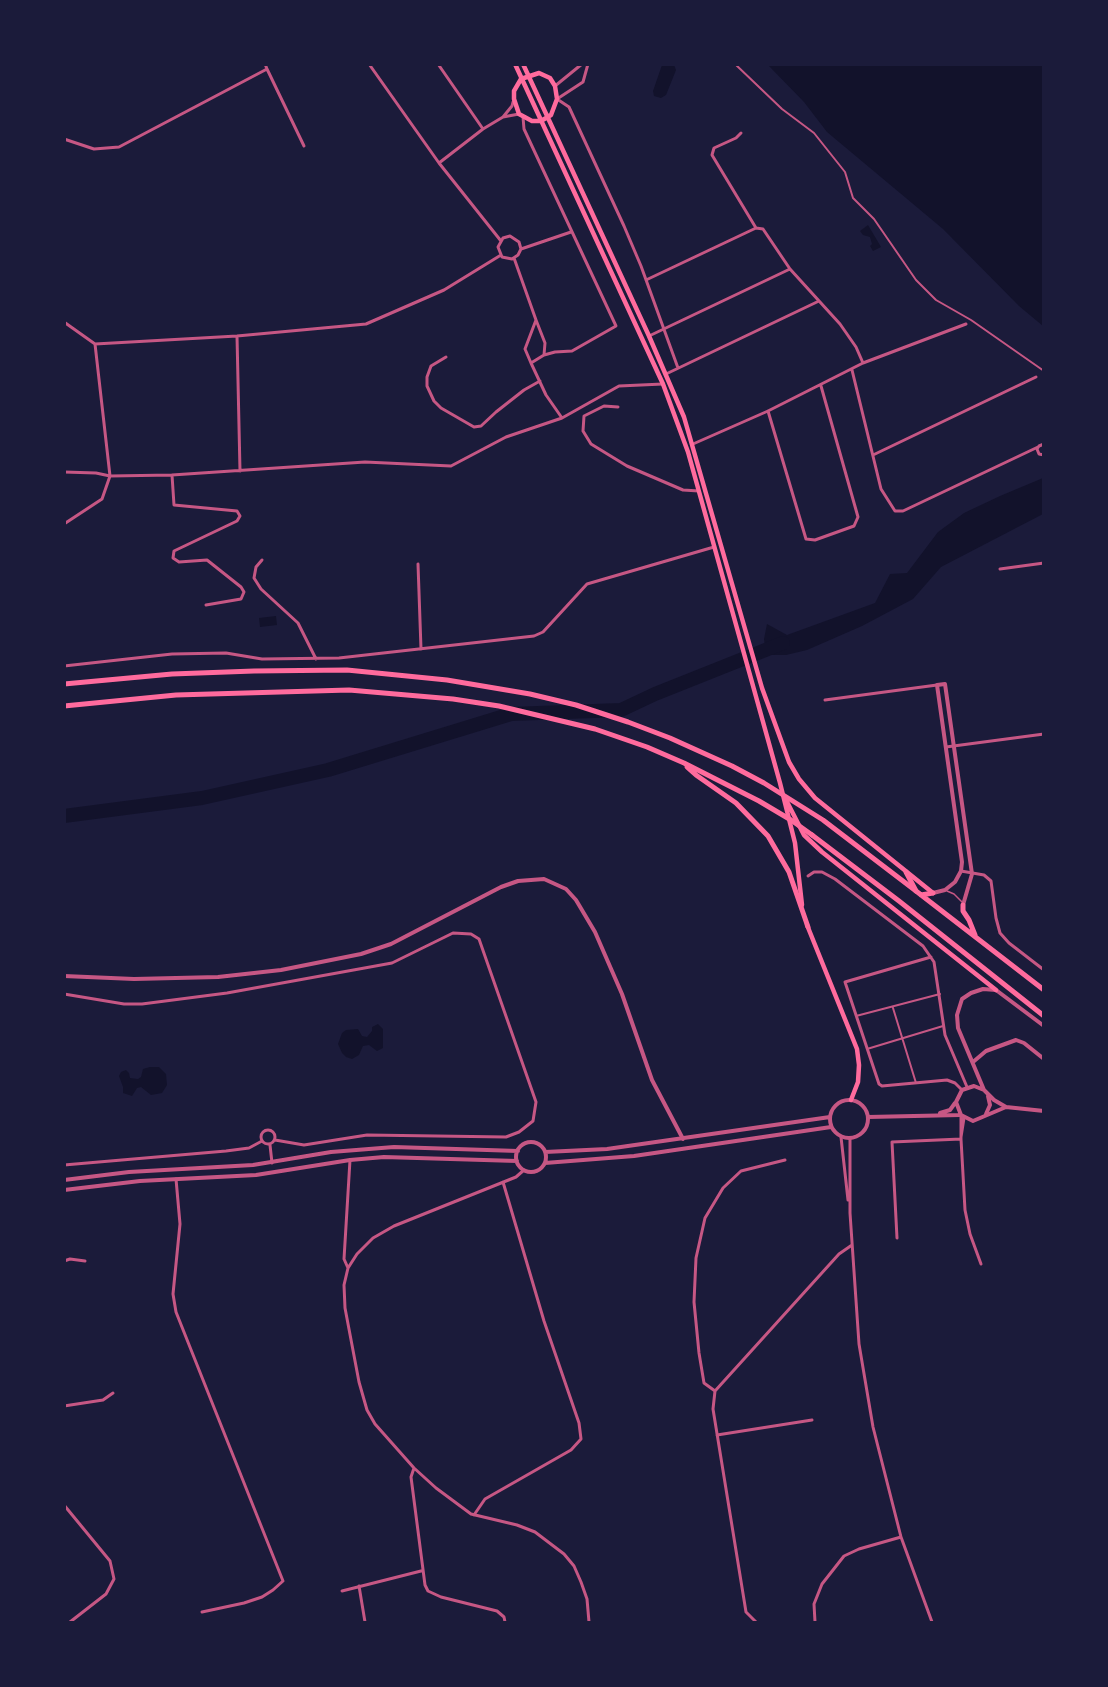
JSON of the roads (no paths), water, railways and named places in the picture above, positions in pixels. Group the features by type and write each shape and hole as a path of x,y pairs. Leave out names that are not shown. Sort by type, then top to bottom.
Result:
{"highway":[{"path":"64,684 183,674 347,670 447,680 530,694 576,705 670,738 732,766 792,800 869,854 1044,990"},
{"path":"64,706 176,695 349,690 453,699 548,716 606,733 684,763 791,819 1044,1016"},
{"path":"684,763 696,775 736,803 768,836 789,872 808,927"},
{"path":"906,872 919,893"},
{"path":"919,893 933,893"},
{"path":"963,905 963,911 975,936"}],"main road":[{"path":"515,64 663,384 688,452 783,794 797,857 802,906 808,927 856,1049 859,1065 858,1082 851,1100"},
{"path":"523,64 649,336 693,444 739,612 784,752 799,779 826,807 933,893"},
{"path":"539,73 545,75 555,86 557,99 554,111 541,121 532,121 521,116 514,99 516,86 521,79 528,76 539,73"},
{"path":"783,794 804,835 850,875 996,990"}],"street":[{"path":"369,64 439,163 501,240"},
{"path":"438,64 483,129"},
{"path":"555,86 582,64"},
{"path":"588,64 583,82 557,99 569,107 624,226 678,368"},
{"path":"735,64 782,109 814,134 845,172 853,198 874,219 916,280 936,300 970,320 1044,371"},
{"path":"64,139 94,149 119,147 266,67 304,146"},
{"path":"439,163 483,129 503,117 512,106 514,99"},
{"path":"503,117 521,116 524,129 616,326 573,351 544,355 531,363"},
{"path":"741,133 736,138 714,148 712,155 756,228"},
{"path":"646,280 756,228 764,229 790,269 840,324 856,347 863,363"},
{"path":"521,249 571,232"},
{"path":"514,237 521,249 519,255 509,259 501,255 498,247 501,240 514,237"},
{"path":"64,322 95,344 237,336 366,324 444,290 501,255"},
{"path":"514,258 545,343 544,355"},
{"path":"649,336 790,269"},
{"path":"666,374 819,301"},
{"path":"536,320 525,349 546,395 562,418"},
{"path":"693,444 821,386 863,363 966,324"},
{"path":"237,336 240,471"},
{"path":"64,524 102,499 110,476 95,344"},
{"path":"446,357 431,366 427,377 427,387 434,401 441,408 474,427 481,426 496,411 540,381"},
{"path":"852,370 881,489 895,511 903,511 1043,444"},
{"path":"873,455 1036,377"},
{"path":"64,472 110,476 172,475 365,462 451,466 506,437 562,418 619,386 663,384"},
{"path":"768,411 806,539 815,540 854,526 858,517 821,386"},
{"path":"618,407 604,405 584,416 583,431 591,444 627,466 683,490 699,491"},
{"path":"1038,447 1038,452 1044,455"},
{"path":"172,475 174,505 237,511 240,516 237,521 174,551 173,558 179,562 207,561 242,587 244,592 241,599 206,605"},
{"path":"64,666 172,654 226,653 262,659 316,659 534,636 543,632 586,584 714,547"},
{"path":"262,560 256,567 254,578 261,589 298,623 316,659"},
{"path":"1000,569 1044,563"},
{"path":"418,564 421,649"},
{"path":"825,700 945,684 972,874 963,905"},
{"path":"933,893 945,890 955,882 961,871 962,862 937,685"},
{"path":"944,731 952,730"},
{"path":"946,747 1044,734"},
{"path":"959,843 967,842"},
{"path":"961,871 984,875 991,881 1000,933 1009,943 1044,970"},
{"path":"808,876 814,872 822,872 835,879 923,946 931,957 940,994 943,1026 950,1049 967,1087"},
{"path":"64,976 134,979 208,978 281,970 361,954 392,944 501,887 518,881 544,879 566,889 576,900 595,932 622,994 652,1080 683,1139"},
{"path":"64,994 124,1004 142,1004 226,993 392,963 448,934 471,934 479,939 536,1102 533,1121 519,1132 506,1137 367,1135 304,1145 275,1140"},
{"path":"931,957 845,982 879,1084 882,1086 947,1080 955,1083 962,1090"},
{"path":"984,1090 958,1028 958,1007 962,999 983,989 996,990 1044,1026"},
{"path":"856,1016 940,994"},
{"path":"892,1008 915,1083"},
{"path":"867,1049 943,1026"},
{"path":"973,1062 986,1051 1020,1040 1044,1059"},
{"path":"937,1114 950,1110 962,1090 974,1086 984,1090 1006,1107"},
{"path":"986,1115 990,1105 988,1094"},
{"path":"851,1100 864,1107 868,1117 866,1129 850,1139 841,1137 831,1127 830,1117 832,1110 843,1101 851,1100"},
{"path":"956,1102 961,1116 965,1210 969,1234 981,1264"},
{"path":"868,1117 937,1114 977,1120 1006,1107 1044,1111"},
{"path":"545,1152 607,1149 830,1117"},
{"path":"545,1163 634,1156 831,1127"},
{"path":"262,1141 262,1134 267,1130 274,1133 275,1140"},
{"path":"841,1137 850,1213 859,1344 873,1427 901,1537 932,1623"},
{"path":"850,1139 850,1213"},
{"path":"897,1238 892,1142 961,1139"},
{"path":"270,1145 275,1140"},
{"path":"262,1141 270,1145"},
{"path":"64,1166 226,1151 249,1148 262,1141"},
{"path":"524,1144 539,1144 545,1152 545,1163 533,1172 524,1170 517,1161 518,1151 524,1144"},
{"path":"270,1145 272,1163"},
{"path":"64,1180 129,1172 237,1167 331,1152 394,1147 518,1151"},
{"path":"64,1190 176,1179 256,1175 350,1160 414,1156 517,1161"},
{"path":"348,1268 344,1259 350,1160"},
{"path":"715,1391 704,1383 694,1302 696,1258 705,1218 723,1188 741,1171 785,1160"},
{"path":"524,1170 516,1177 394,1226 373,1238 357,1254 348,1268 344,1285 345,1308 359,1382 367,1410 375,1424 414,1468 436,1488 474,1515 517,1525 535,1532 564,1554 574,1566 581,1582 587,1599 589,1623"},
{"path":"176,1179 180,1224 173,1294 176,1312 283,1581 262,1597 202,1612"},
{"path":"474,1515 485,1499 571,1450 580,1439 579,1423 544,1321 503,1182"},
{"path":"756,1623 746,1612 713,1409 715,1391 839,1254 852,1245"},
{"path":"64,1261 70,1259 85,1261"},
{"path":"64,1406 103,1400 113,1393"},
{"path":"717,1435 812,1420"},
{"path":"414,1468 411,1477 424,1585 428,1591 441,1597 497,1611 504,1617 505,1623"},
{"path":"64,1505 110,1561 114,1579 106,1594 70,1623"},
{"path":"815,1623 814,1604 822,1584 844,1556 859,1549 901,1537"},
{"path":"342,1591 421,1571"},
{"path":"359,1586 365,1623"}],"lane":[{"path":"945,890 960,899 963,905"}],"waterway":[{"path":"64,816 202,798 328,770 511,714 621,710 783,643"}]}
